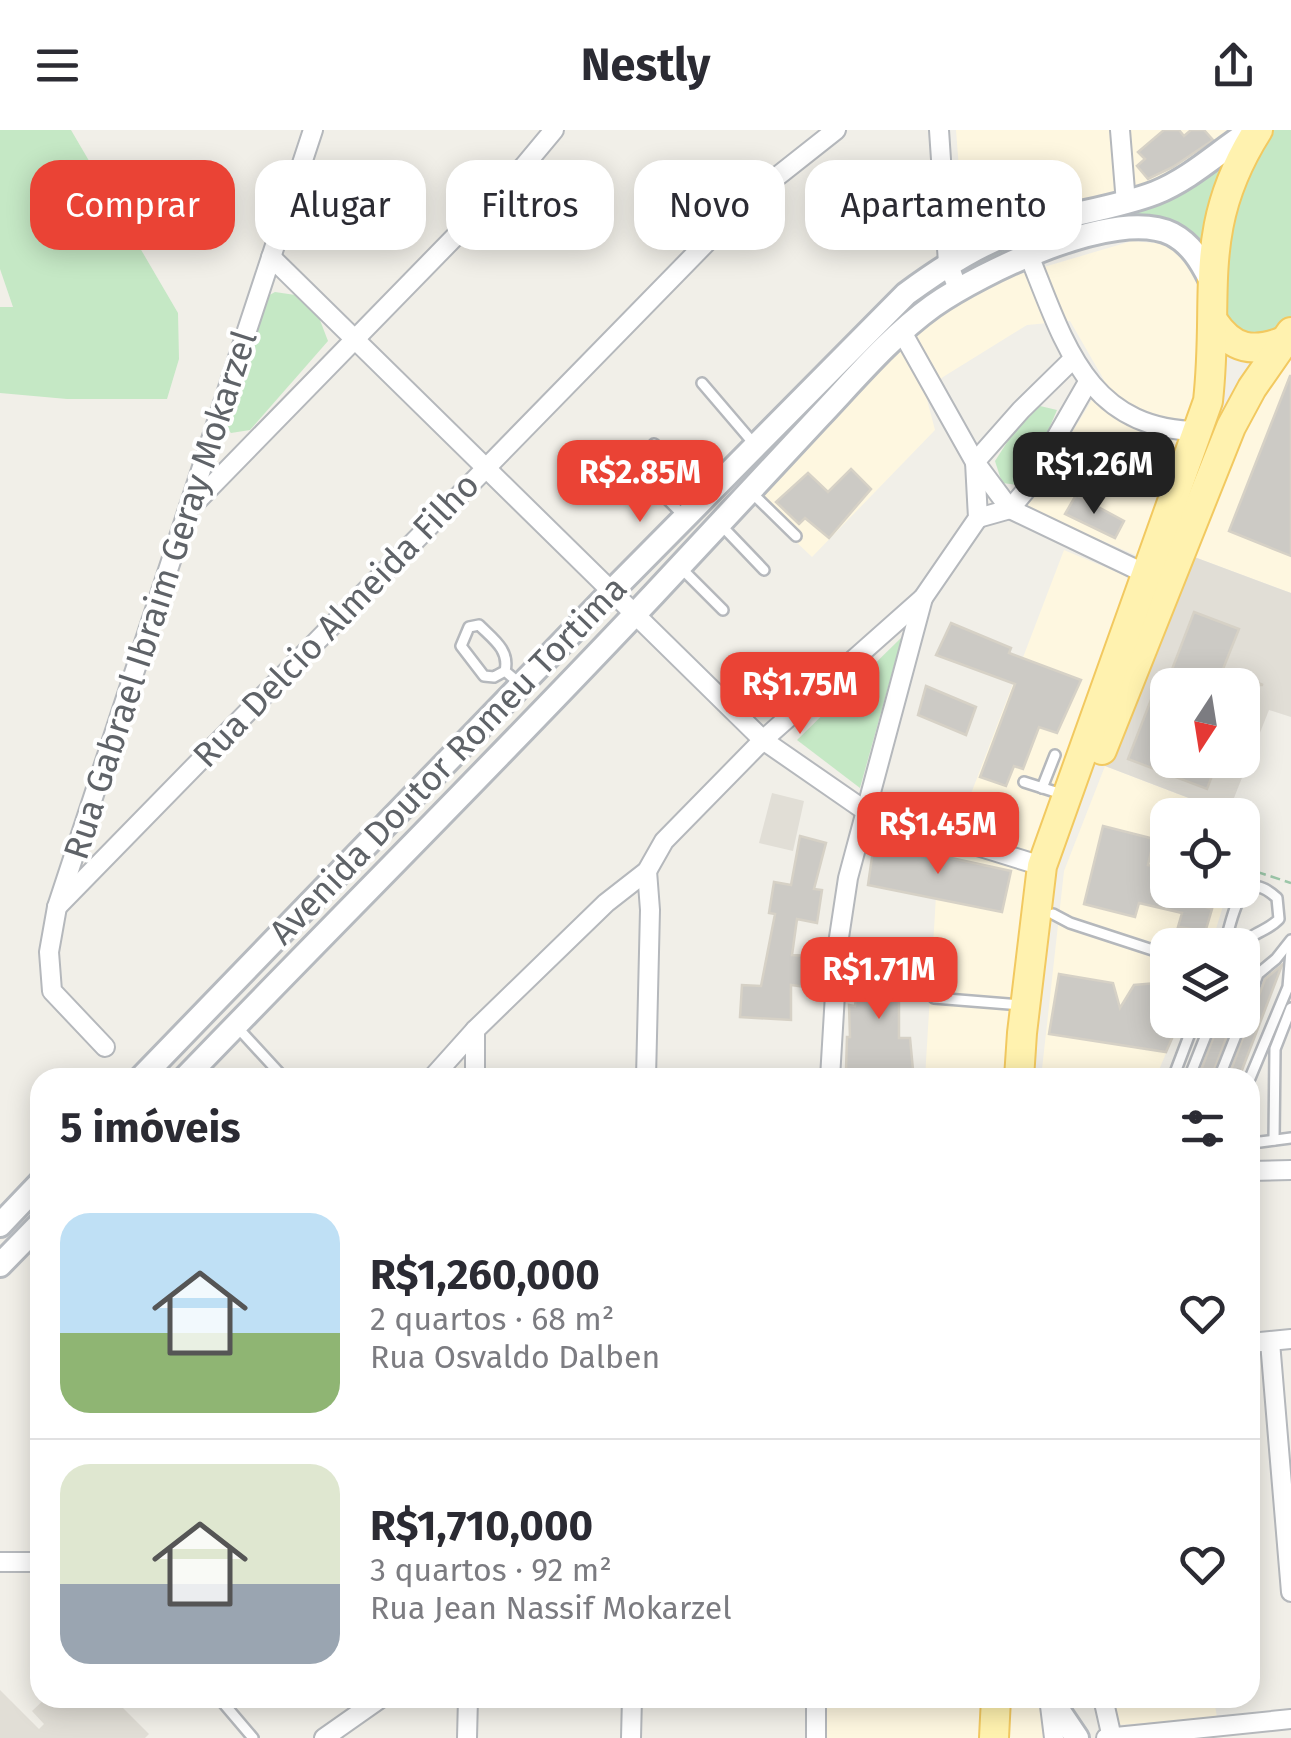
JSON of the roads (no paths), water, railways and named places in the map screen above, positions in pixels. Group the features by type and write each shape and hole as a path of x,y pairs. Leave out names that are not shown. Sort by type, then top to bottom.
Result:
{"main road":[{"name":"Avenida Doutor Romeu Tortima","path":"150,1068 513,678 612,591 892,307 948,263 982,245 1030,226 1126,203 1188,177 1242,133"},
{"path":"1037,1068 1058,871 1176,532 1208,401 1214,322 1210,279 1219,213 1235,170 1242,133"},
{"name":"Avenida Doutor Romeu Tortima","path":"195,1068 902,332 958,289 1028,253 1102,233 1152,228 1170,233 1188,245 1210,279"},
{"path":"1214,322 1234,345 1250,349 1288,338"},
{"path":"1020,1068 1042,866 1055,792 1146,574 1176,532 1252,388 1288,338"},
{"path":"0,1225 30,1194"},
{"path":"0,1264 30,1234"},
{"path":"994,1738 996,1708"},
{"path":"1056,1708 1077,1738"}],"street":[{"name":"Rua Gabrael Ibraim Geray Mokarzel","path":"105,1046 52,991 49,952 57,906 313,130"},
{"path":"188,510 524,166 554,130"},
{"name":"Rua Delcio Almeida Filho","path":"57,906 750,198 836,130"},
{"path":"939,130 948,263 958,289"},
{"path":"1120,130 1126,203"},
{"path":"1028,253 1072,360 1088,382 1110,405 1140,421 1169,431 1199,432"},
{"path":"272,257 763,740 868,812 1042,866"},
{"path":"902,332 976,462 1010,510 1146,574"},
{"path":"441,1068 606,902 647,871 664,841 763,740 923,598 978,518 976,462 1020,410 1072,360"},
{"path":"978,518 1010,510 1042,464 1088,382"},
{"path":"214,432 226,446 244,453"},
{"path":"831,1068 838,944 848,878 923,598"},
{"path":"646,1068 650,910 647,871"},
{"path":"475,1030 476,1068"},
{"path":"1260,1171 1291,1170"},
{"path":"1260,1343 1291,1340"},
{"path":"1270,1342 1291,1592"},
{"path":"0,1562 30,1562"},
{"path":"324,1738 368,1708"},
{"path":"467,1738 468,1708"},
{"path":"631,1738 632,1708"},
{"path":"816,1708 816,1738"},
{"path":"1050,1708 1054,1738"},
{"path":"1105,1708 1110,1738 1291,1719"}],"lane":[{"path":"702,382 755,445"},
{"path":"654,444 708,494"},
{"path":"750,491 796,536"},
{"path":"663,495 685,517"},
{"path":"720,524 764,570"},
{"path":"679,566 723,610"},
{"path":"479,626 502,647 513,678 484,676 460,646 468,628 479,626"},
{"path":"1024,782 1055,792 1056,755"},
{"path":"1229,928 1239,897 1258,887 1278,898 1278,919 1260,931"},
{"path":"1053,914 1150,950"},
{"path":"1260,972 1291,940"},
{"path":"1254,1068 1288,987 1291,952"},
{"path":"934,998 1025,1005"},
{"path":"1274,1140 1276,1049 1291,1008"},
{"path":"235,1026 275,1068"},
{"path":"1177,1068 1188,1038"},
{"path":"1193,1068 1205,1038"},
{"path":"1223,1068 1235,1038"},
{"path":"1260,1140 1291,1138"},
{"path":"228,1708 253,1738"}]}
